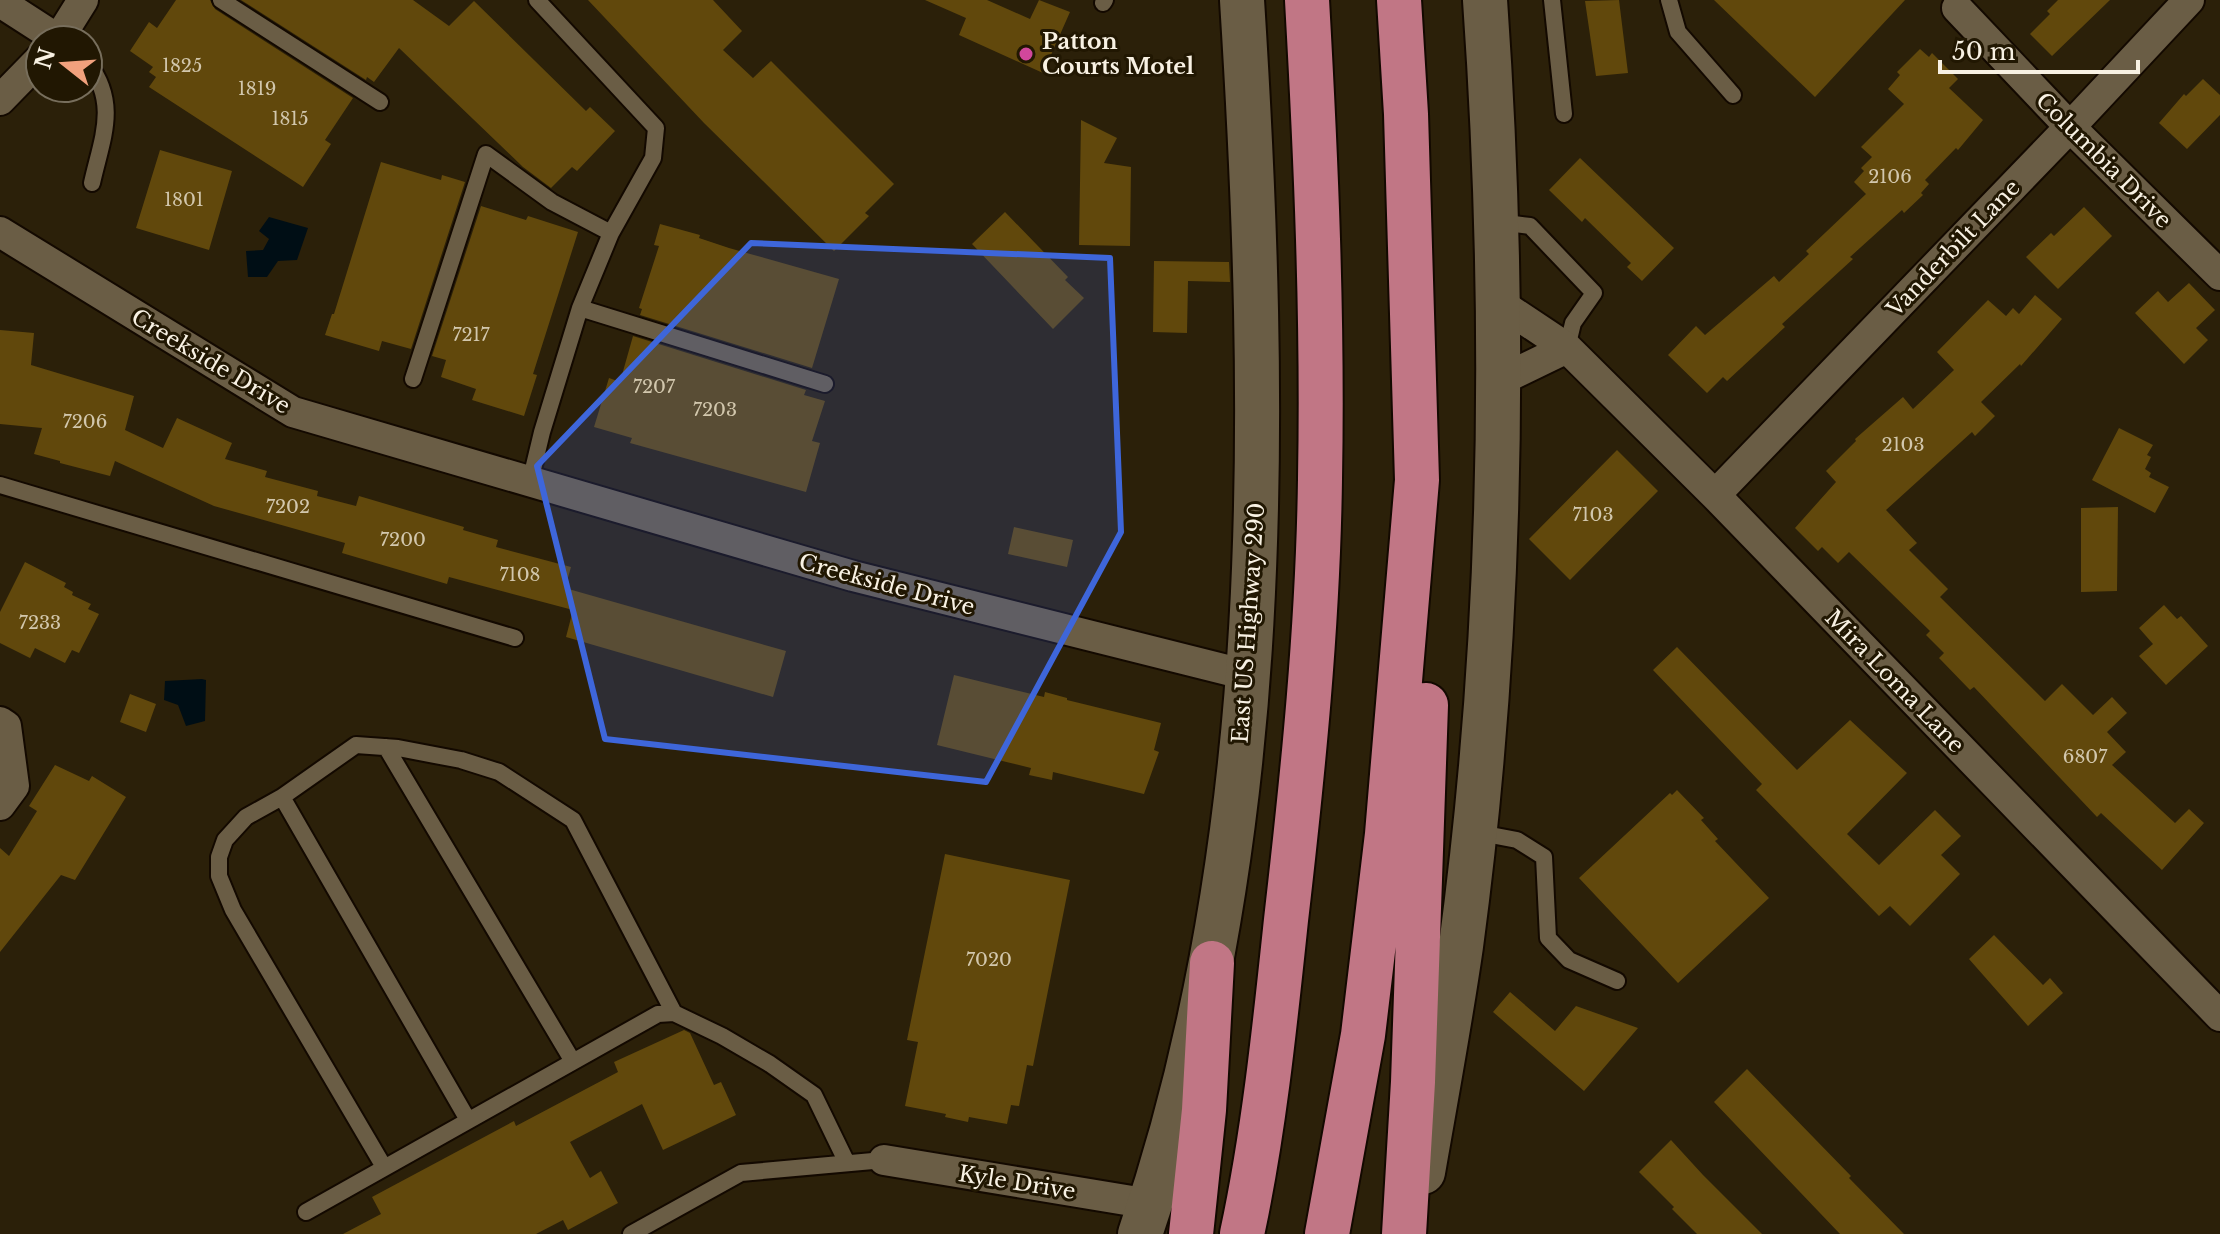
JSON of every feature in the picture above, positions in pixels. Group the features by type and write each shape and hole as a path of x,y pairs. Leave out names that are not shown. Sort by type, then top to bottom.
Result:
{"highway":[{"path":"1242,1234 1275,1024 1297,828 1314,632 1320,479 1320,300 1307,0"},
{"path":"1399,0 1407,130 1417,480 1428,668 1413,1082 1404,1234"},
{"path":"1327,1234 1363,1035 1382,880 1417,480"},
{"path":"1191,1234 1204,1110 1212,963"}],"main road":[{"name":"East US Highway 290","path":"1145,1219 1196,1043 1212,963 1232,828 1247,675 1256,479 1258,303 1242,0"},
{"path":"1413,1234 1461,946 1488,663 1496,489 1498,302 1493,113 1485,0"}],"street":[{"path":"69,24 83,0"},
{"name":"Vanderbilt Lane","path":"1715,495 2189,0"},
{"path":"0,2 34,24"},
{"name":"Columbia Drive","path":"1957,8 2070,127 2220,275"},
{"path":"0,100 24,75"},
{"name":"Creekside Drive","path":"0,232 293,412 853,576 1247,675"},
{"name":"Mira Loma Lane","path":"1498,302 1567,348 1715,495 2220,1016"},
{"path":"1497,382 1567,348"},
{"path":"0,722 6,726 14,786 0,805"},
{"name":"Kyle Drive","path":"884,1160 1145,1219"}],"lane":[{"path":"221,0 380,102"},
{"path":"530,482 580,308 611,233 653,158 656,128 537,0"},
{"path":"1552,0 1564,114"},
{"path":"1669,0 1678,32 1733,95"},
{"path":"92,183 107,113 104,89"},
{"path":"413,379 486,154 552,202 611,233"},
{"path":"1496,221 1530,226 1594,293 1573,323 1567,348"},
{"path":"580,308 825,384"},
{"path":"0,485 515,638"},
{"path":"384,1167 233,910 219,876 219,857 225,840 246,817 282,797 356,745 461,760 499,772 573,820 674,1013"},
{"path":"386,747 572,1060"},
{"path":"282,797 468,1120"},
{"path":"1473,832 1517,840 1544,857 1548,938 1569,960 1617,981"},
{"path":"306,1212 658,1014 674,1013 770,1064 814,1095 847,1163"},
{"path":"631,1234 741,1173 884,1160"}],"highlighted area":[{"path":"751,243 1110,258 1121,532 986,782 605,739 537,466"}],"shaded area":[{"path":"269,217 308,228 297,260 278,261 267,277 248,277 246,251 263,250 269,239 259,231"},
{"path":"206,680 205,721 186,726 178,705 164,700 165,681"}],"building":[{"path":"176,0 210,0 215,9 353,98 325,140 331,144 303,187 149,87 156,77 149,72 153,67 130,51 149,22 157,28"},
{"path":"241,0 413,0 449,26 474,1 586,111 590,107 615,131 577,171 572,167 551,188 523,167 399,48 374,82 367,77 366,80"},
{"path":"588,0 713,0 742,31 723,50 753,78 771,61 894,184 865,213 869,216 834,251 704,123"},
{"name":"Patton Courts Motel","path":"925,0 987,0 1030,19 1039,0 1070,12 1043,73 959,35 966,18"},
{"path":"1619,0 1628,73 1596,76 1585,1"},
{"path":"1714,0 1905,0 1815,97"},
{"path":"2058,0 2110,0 2052,56 2030,34 2050,14 2047,11"},
{"path":"1920,49 1929,57 1932,53 1958,79 1949,88 1983,120 1958,150 1956,148 1925,180 1929,184 1921,193 1923,195 1850,257 1853,259 1782,324 1785,327 1727,381 1723,377 1707,393 1668,355 1696,326 1705,335 1774,276 1779,282 1809,254 1806,251 1866,194 1854,182 1864,171 1861,168 1872,157 1861,147 1904,104 1888,89 1900,75 1897,72"},
{"path":"2203,79 2220,95 2220,115 2187,149 2159,123 2184,94 2186,96"},
{"path":"1081,120 1117,138 1104,163 1131,167 1130,246 1079,245"},
{"path":"160,150 232,171 209,250 136,228"},
{"path":"1580,158 1674,248 1642,281 1627,267 1631,263 1585,218 1582,222 1549,190"},
{"path":"381,162 441,180 442,175 465,182 411,349 382,341 379,351 325,335"},
{"path":"481,206 526,220 528,216 578,232 533,374 537,375 524,416 472,400 476,389 441,377 446,360 432,356"},
{"path":"2084,207 2112,236 2058,289 2026,257"},
{"path":"1005,212 1068,277 1065,280 1084,298 1053,329 972,244"},
{"path":"660,224 700,235 699,238 729,248 839,279 812,368 640,315 642,309 639,308 659,246 654,245"},
{"path":"1154,261 1229,262 1230,282 1188,281 1187,333 1153,332"},
{"path":"2189,283 2215,310 2196,328 2208,340 2184,364 2135,313 2158,291 2168,302"},
{"path":"2035,295 2062,319 2021,366 1981,402 1995,416 1975,436 1972,432 1886,510 1917,543 1909,550 1948,589 1940,597 2045,701 2062,684 2093,715 2112,697 2127,713 2107,732 2126,752 2112,765 2175,823 2189,809 2204,823 2162,870 2101,813 2097,817 1974,687 1970,690 1939,658 1944,653 1926,635 1930,631 1849,552 1838,563 1822,547 1818,551 1795,528 1836,482 1826,471 1855,439 1903,397 1913,409 1954,370 1937,352 1988,300 2006,316 2013,308 2019,314"},
{"path":"0,330 34,333 31,365 134,396 125,430 163,448 177,418 232,443 225,459 267,471 265,477 318,491 317,496 356,506 359,496 464,527 463,530 498,540 496,547 571,567 565,588 786,651 773,697 566,637 573,610 449,577 447,584 342,553 345,543 214,506 115,461 110,476 34,454 42,428 0,424"},
{"path":"633,336 806,390 804,395 825,401 812,441 820,443 806,492 630,443 632,438 594,427 609,378 620,382"},
{"path":"2119,428 2153,445 2147,455 2151,457 2145,469 2151,473 2149,477 2169,487 2155,513 2092,480"},
{"path":"1617,450 1658,491 1570,580 1529,539"},
{"path":"2118,507 2117,591 2081,592 2081,508"},
{"path":"1014,527 1073,540 1067,567 1008,554"},
{"path":"25,562 66,583 64,587 73,592 72,595 91,604 88,609 99,614 79,653 72,650 65,663 35,648 30,658 0,643 0,612"},
{"path":"2164,605 2177,619 2181,616 2208,646 2166,685 2139,656 2153,644 2139,628"},
{"path":"1677,647 1797,770 1850,720 1907,773 1847,834 1879,865 1935,810 1961,836 1941,855 1960,874 1910,926 1890,906 1879,916 1756,790 1762,784 1653,670"},
{"path":"954,675 1044,697 1045,692 1161,723 1154,750 1159,752 1144,794 1053,772 1052,780 1029,775 1031,768 937,745"},
{"path":"130,694 156,704 146,732 120,722"},
{"path":"55,765 89,781 92,776 126,797 75,880 61,875 0,952 0,848 9,856 37,811 29,806"},
{"path":"1677,790 1704,818 1701,820 1718,839 1715,841 1769,898 1678,983 1579,878 1670,793 1672,795"},
{"path":"945,854 1070,880 1033,1066 1027,1065 1019,1106 1011,1105 1007,1124 969,1117 968,1122 905,1106 918,1042 907,1040"},
{"path":"1994,935 2043,985 2050,978 2063,993 2028,1026 1969,959"},
{"path":"1510,992 1555,1031 1576,1006 1638,1028 1584,1091 1493,1012"},
{"path":"684,1030 690,1033 714,1085 721,1082 736,1115 663,1150 642,1104 570,1142 590,1178 601,1171 618,1203 568,1230 563,1220 536,1234 343,1234 381,1214 372,1197 514,1121 516,1126 618,1072 614,1062"},
{"path":"1747,1069 1904,1234 1840,1234 1714,1102"},
{"path":"1671,1140 1762,1234 1697,1234 1672,1209 1674,1207 1639,1172"}],"place":[{"name":"Patton Courts Motel","path":"1026,54"}]}
